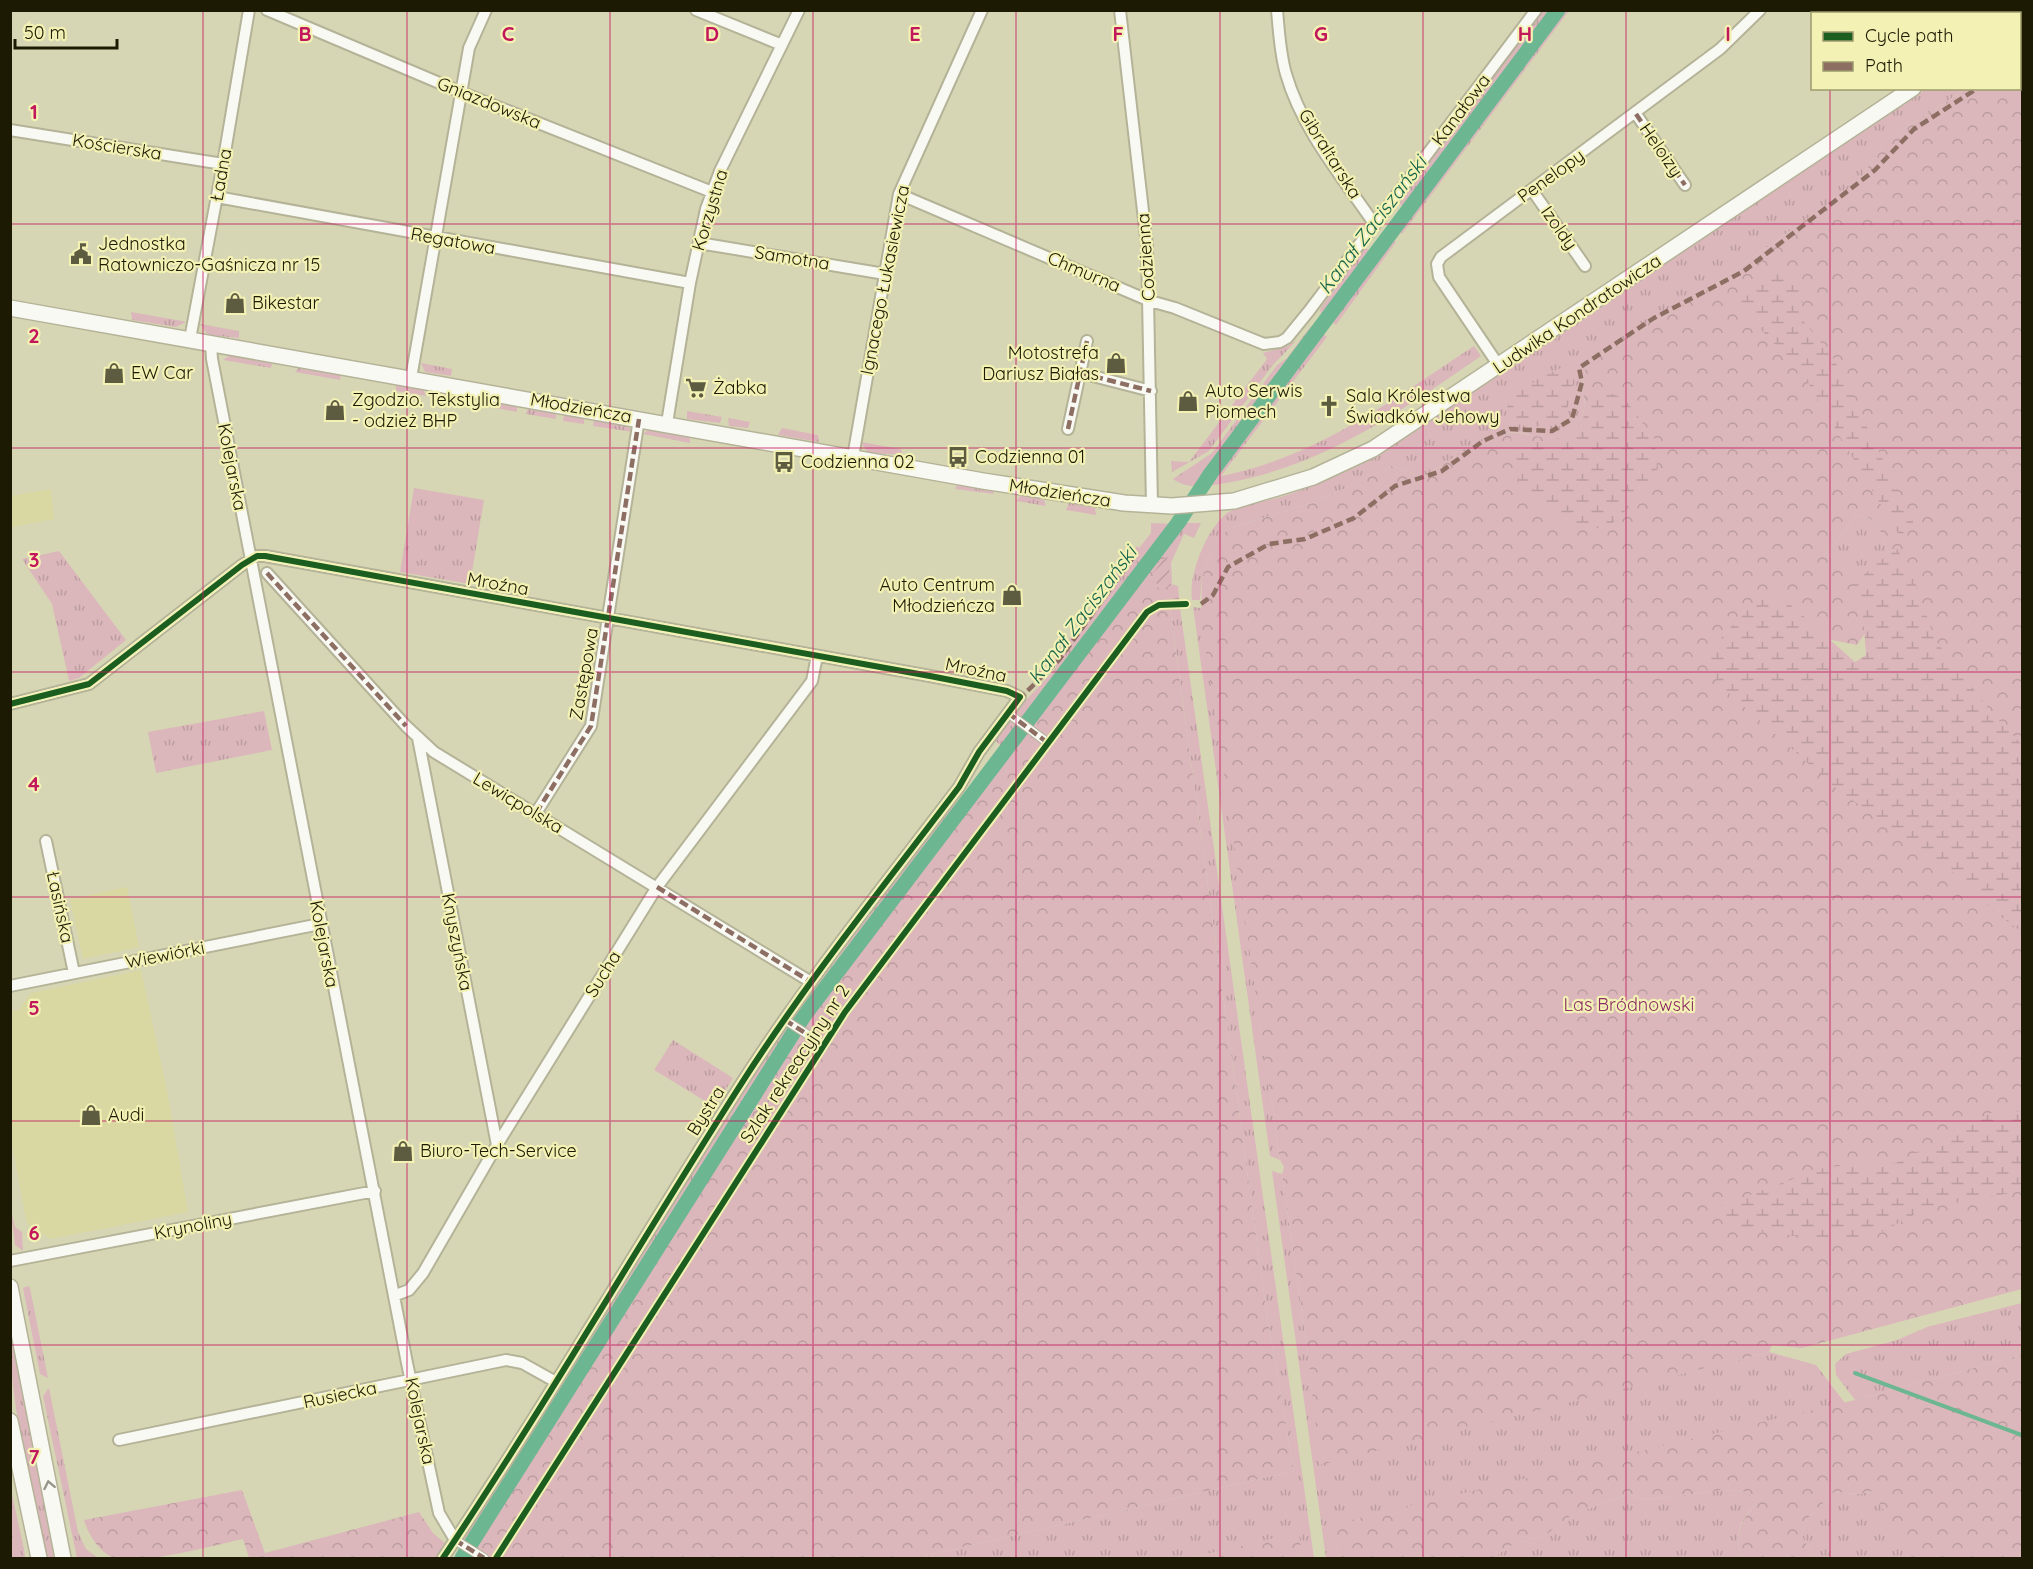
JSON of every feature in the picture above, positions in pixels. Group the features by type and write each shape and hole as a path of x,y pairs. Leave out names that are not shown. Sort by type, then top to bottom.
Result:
{"main road":[{"name":"Ludwika Kondratowicza","path":"1152,506 1198,505 1255,496 1343,464 1391,438 1910,90"},
{"name":"Młodzieńcza","path":"10,308 983,481 1152,506"},
{"path":"10,1287 63,1558"},
{"path":"10,1421 39,1558"}],"street":[{"name":"Ładna","path":"190,339 224,164 249,10"},
{"name":"Gniazdowska","path":"267,10 283,13 463,93 712,192"},
{"path":"411,378 463,93 469,48 486,10"},
{"path":"696,10 782,45"},
{"name":"Korzystna","path":"666,423 690,283 712,192 799,10"},
{"name":"Ignacego Łukasiewicza","path":"853,457 899,194 982,10"},
{"name":"Codzienna","path":"1120,10 1147,246 1150,301 1152,506"},
{"name":"Gibraltarska","path":"1276,10 1286,74 1295,97 1313,133 1375,225"},
{"name":"Kanałowa","path":"1299,323 1536,10"},
{"name":"Penelopy","path":"1499,366 1443,284 1437,271 1437,264 1445,253 1636,114 1720,49 1760,10"},
{"name":"Heloizy","path":"1636,114 1685,185"},
{"name":"Kościerska","path":"10,130 224,164"},
{"name":"Izoldy","path":"1532,190 1585,266"},
{"name":"Chmurna","path":"899,194 1150,301 1175,308 1264,344 1280,342 1299,323"},
{"name":"Regatowa","path":"217,197 690,283"},
{"name":"Samotna","path":"699,243 885,274"},
{"path":"1068,429 1087,341"},
{"name":"Kolejarska","path":"211,343 212,359 320,924 439,1513 446,1529 458,1542"},
{"path":"1081,373 1151,391"},
{"name":"Zastępowa","path":"536,813 591,726 639,419"},
{"name":"Mroźna","path":"250,560 265,556 1007,691 1020,697"},
{"path":"10,704 89,684 250,560"},
{"name":"Lewicpolska","path":"267,573 418,738 434,752 811,982"},
{"name":"Szlak rekreacyjny nr 2","path":"496,1558 851,1003 1148,611 1159,605 1186,604"},
{"name":"Sucha","path":"396,1295 409,1290 420,1278 497,1145 657,887 812,681 817,656"},
{"name":"Bystra","path":"443,1558 458,1542 736,1092 788,1022 811,982 959,787 979,752 1020,697"},
{"path":"1008,713 1048,742"},
{"name":"Knyszyńska","path":"418,738 497,1145"},
{"name":"Łasińska","path":"46,841 74,973"},
{"name":"Wiewiórki","path":"10,986 320,924"},
{"path":"788,1022 824,1045"},
{"name":"Krynoliny","path":"10,1261 375,1191"},
{"name":"Rusiecka","path":"120,1440 506,1360 522,1363 556,1382"},
{"path":"458,1542 480,1556"}],"shaded area":[{"path":"51,489 54,519 11,527 11,496"},
{"path":"127,887 139,947 83,959 70,899"},
{"name":"Audi","path":"141,970 167,1091 188,1212 50,1239 27,1224 11,1138 11,1012 19,1010 31,993"}],"green space":[{"path":"1543,10 1569,11 1402,234 1389,224 1402,206 1399,203"},
{"name":"Las Bródnowski","path":"2022,52 2022,1289 1802,1348 1772,1345 1769,1352 1320,1465 1308,1355 1282,1174 1284,1167 1280,1160 1201,618 1202,578 1214,545 1228,529 1318,501 1392,466 1423,477 1490,435 1509,432 1556,437 1566,433 1575,427 1584,411 1584,377 1590,362 1698,296 1845,192 1860,179 1886,140 1964,90 2021,90","holes":["1856,515 1871,519 1880,530 1892,561 1858,587 1852,574 1836,557 1827,556 1826,548 1833,546","1877,616 1877,702 1822,638 1857,645"]},
{"path":"1925,90 1964,90 1886,140 1860,179 1845,192 1698,296 1590,362 1584,377 1584,411 1575,427 1566,433 1550,438 1518,432 1498,434 1476,443 1423,477 1392,466 1318,501 1228,529 1214,545 1202,578 1200,600 1192,600 1193,578 1200,553 1213,530 1227,513 1309,487 1381,454"},
{"path":"1384,232 1396,242 1336,325 1321,313 1320,309 1365,248 1369,250"},
{"path":"1777,266 1804,290 1800,317 1834,359 1913,522 1902,540 1802,373 1732,299"},
{"path":"131,312 186,322 176,327 132,320"},
{"path":"200,324 239,331 239,338 208,335"},
{"path":"1311,326 1327,337 1221,476 1290,455 1354,424 1474,346 1481,356 1391,416 1329,450 1296,464 1262,475 1213,485 1185,485 1173,479 1212,453 1277,365 1287,358"},
{"path":"1297,340 1272,366 1209,451 1172,472 1171,461 1189,462 1267,359 1263,353 1288,346"},
{"path":"230,355 272,365 271,368 223,360"},
{"path":"421,363 452,369 451,376 425,372"},
{"path":"1567,365 1573,370 1573,381 1567,409 1562,417 1555,423 1539,426 1509,422 1507,408 1519,392"},
{"path":"299,367 341,375 340,380 295,372"},
{"path":"396,384 423,389 426,396 396,391"},
{"path":"1589,386 1624,398 1654,438 1658,468 1637,500 1606,529 1564,524 1521,489 1511,437 1541,441 1567,434 1577,427 1584,416 1588,403"},
{"path":"439,392 469,397 472,404 437,398"},
{"path":"494,402 517,406 517,412 491,407"},
{"path":"528,408 556,413 556,419 526,414"},
{"path":"687,411 722,417 720,423 687,419"},
{"path":"564,415 584,418 584,424 563,421"},
{"path":"728,418 750,422 748,428 729,426"},
{"path":"594,420 628,426 633,432 593,426"},
{"path":"782,428 818,435 819,442 778,435"},
{"path":"648,430 690,437 690,443 643,434"},
{"path":"861,442 901,449 903,455 868,453"},
{"path":"957,485 993,491 994,494 955,489"},
{"path":"414,488 484,500 470,584 400,572"},
{"path":"1021,495 1044,500 1046,506 1016,501"},
{"path":"1069,503 1095,508 1096,515 1066,510"},
{"path":"1856,515 1871,519 1876,524 1892,561 1858,587 1836,557 1827,556 1826,548 1833,546"},
{"path":"1151,523 1175,524 1026,720 1015,712 1057,667 1052,663 1137,546 1139,548 1151,533"},
{"path":"1180,523 1201,523 1194,538 1184,534 1171,563 1172,583 1029,723"},
{"path":"1165,543 1171,584 1178,586 1180,608 1170,609 1267,1316 1294,1471 916,1558 464,1558 801,1025"},
{"path":"1896,547 1914,579 1935,640 1992,713 2022,745 2022,932 1997,914 1947,867 1838,790 1719,684 1705,662 1724,634 1763,595 1783,598 1855,662 1866,655 1862,602 1851,586"},
{"path":"59,551 126,640 79,678 69,681 52,604 22,559"},
{"path":"1167,555 1171,585 1160,592 1153,573"},
{"path":"1193,607 1201,608 1280,1160 1270,1156"},
{"path":"1170,608 1180,608 1314,1558 1302,1558 1298,1533 1191,1558 916,1558 1294,1471 1267,1316"},
{"path":"264,711 272,750 156,773 148,732"},
{"path":"1009,720 1020,727 797,1023 792,1020 951,804 958,808 1003,747 994,740"},
{"path":"787,1027 792,1030 469,1543 461,1539 496,1489 760,1064"},
{"path":"673,1040 733,1078 715,1107 654,1070"},
{"path":"2022,1111 2022,1191 1927,1208 1864,1241 1817,1239 1728,1227 1717,1207 1826,1167 1896,1163 1991,1113"},
{"path":"1272,1171 1282,1174 1321,1464 1769,1352 1816,1365 1845,1403 1331,1525 1338,1553 1342,1558 1326,1558"},
{"path":"10,1206 15,1227 22,1232 23,1251 15,1245"},
{"path":"28,1286 48,1378 40,1374 23,1288"},
{"path":"2022,1303 2022,1355 1855,1400 1836,1375 1835,1364 1846,1354 1897,1340 1927,1327"},
{"path":"10,1334 54,1558 47,1558 22,1446 11,1362"},
{"path":"2022,1355 2022,1558 1906,1558 1907,1554 1873,1491 1859,1494 1834,1492 1809,1517 1801,1534 1813,1558 1736,1558 1740,1554 1740,1527 1756,1505 1748,1492 1723,1490 1646,1500 1630,1494 1573,1514 1547,1534 1507,1547 1494,1558 1342,1558 1338,1553 1330,1525 1855,1400"},
{"path":"49,1388 78,1532 86,1549 98,1558 77,1558 43,1396"},
{"path":"10,1485 24,1549 25,1558 11,1558"},
{"path":"242,1490 265,1553 419,1512 433,1533 446,1544 435,1558 249,1558 243,1539 178,1554 126,1560 115,1558 104,1552 88,1531 84,1520"},
{"path":"1723,1490 1748,1492 1756,1505 1742,1521 1738,1539 1740,1554 1736,1558 1494,1558 1507,1547 1547,1534 1573,1514 1630,1494 1646,1500"},
{"path":"1874,1491 1908,1555 1906,1558 1813,1558 1801,1534 1809,1517 1834,1492 1859,1494"},
{"path":"1299,1532 1302,1558 1191,1558"}],"waterway":[{"name":"Kanał Zaciszański","path":"462,1558 804,1016 1178,523 1211,473 1558,10"},
{"path":"1855,1373 2022,1435"}],"marked path":[{"path":"1201,604 1213,595 1228,567 1269,544 1305,539 1354,518 1395,486 1442,471 1483,441 1510,429 1552,431 1572,419 1582,382 1579,368 1654,318 1744,271 1875,170 1914,129 1975,90"},
{"path":"1636,114 1685,185"},
{"path":"1068,429 1087,341"},
{"path":"1081,373 1151,391"},
{"path":"536,813 591,726 639,419"},
{"path":"1018,700 1059,660 1137,552"},
{"path":"267,573 406,726"},
{"path":"1008,713 1048,743"},
{"path":"657,887 811,982"},
{"path":"785,1020 824,1045"},
{"path":"455,1540 484,1558"}],"cycle path":[{"path":"10,704 89,684 242,565 257,556 930,676 1007,691 1020,697 979,752 959,787 788,1014 699,1150 518,1443 443,1558"},
{"path":"496,1558 845,1012 1147,612 1159,605 1186,604"}],"place":[{"name":"Jednostka Ratowniczo-Gaśnicza nr 15","path":"81,254"},
{"name":"Bikestar","path":"235,303"},
{"name":"Motostrefa Dariusz Białas","path":"1116,363"},
{"name":"EW Car","path":"114,373"},
{"name":"Żabka","path":"696,388"},
{"name":"Auto Serwis Piomech","path":"1188,401"},
{"name":"Sala Królestwa Świadków Jehowy","path":"1329,406"},
{"name":"Zgodzio. Tekstylia - odzież BHP","path":"335,410"},
{"name":"Codzienna 01","path":"958,457"},
{"name":"Codzienna 02","path":"784,462"},
{"name":"Auto Centrum Młodzieńcza","path":"1012,595"},
{"name":"Audi","path":"91,1115"},
{"name":"Biuro-Tech-Service","path":"403,1151"}]}
